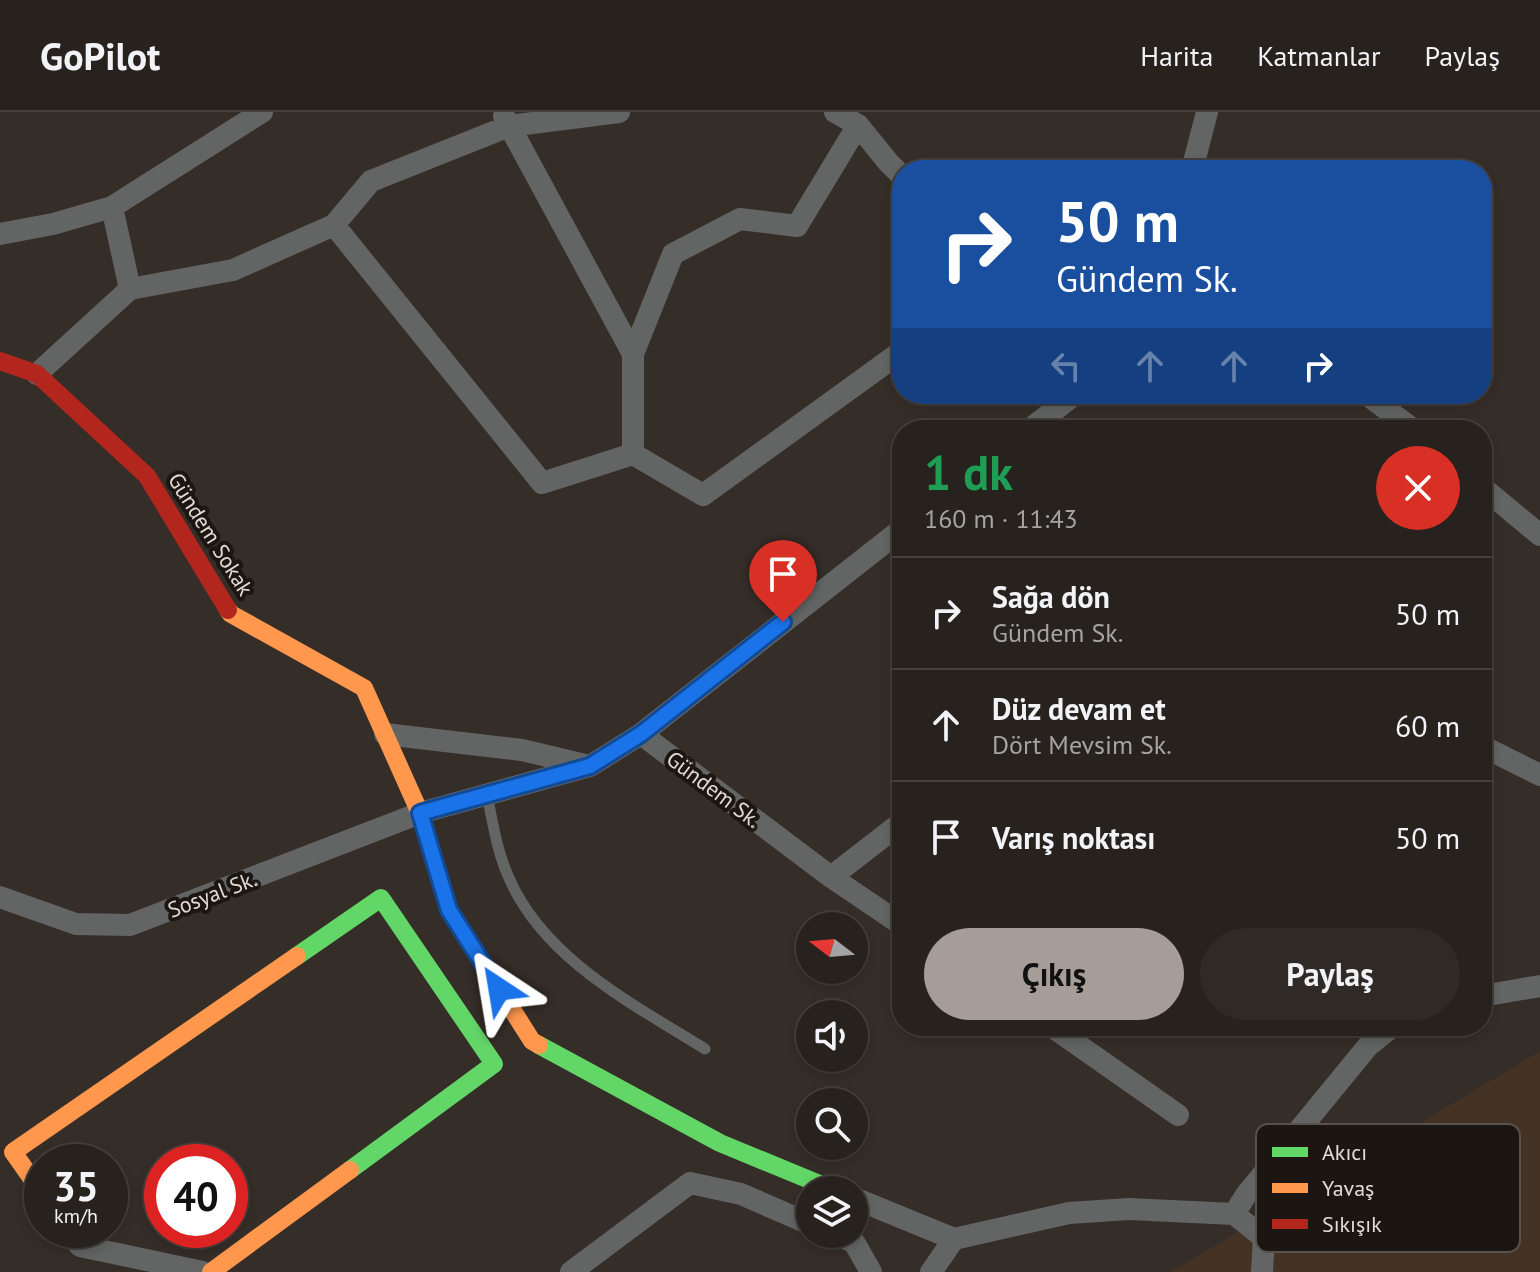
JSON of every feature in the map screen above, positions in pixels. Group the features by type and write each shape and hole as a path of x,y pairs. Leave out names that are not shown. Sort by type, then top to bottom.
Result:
{"street":[{"path":"0,234 53,224 112,207 262,112"},
{"path":"37,374 130,289 233,270 334,225 371,181 506,119 619,112"},
{"path":"835,112 858,125 892,166"},
{"path":"1195,160 1207,112"},
{"path":"506,119 633,354"},
{"path":"633,454 633,354 673,254 740,219 797,226 858,125"},
{"path":"112,207 130,289"},
{"path":"334,225 542,483 633,454 703,495 892,358"},
{"name":"Gündem Sokak","path":"0,361 37,374 147,476 231,614 364,688 420,813 449,910 532,1041 720,1143 800,1176"},
{"path":"1042,420 1062,404"},
{"path":"1379,404 1399,420"},
{"path":"1492,495 1540,535"},
{"path":"420,813 590,766 641,734 892,537"},
{"path":"385,734 522,750 590,766"},
{"name":"Gündem Sk.","path":"641,734 831,877 892,918"},
{"path":"1492,751 1540,775"},
{"name":"Sosyal Sk.","path":"0,897 76,924 130,925 420,813"},
{"path":"831,877 892,830"},
{"path":"25,1144 381,898 494,1064 211,1272"},
{"path":"1492,994 1540,986"},
{"path":"1065,1036 1178,1115"},
{"path":"1304,1124 1368,1046 1380,1036"},
{"path":"24,1144 13,1152 24,1168"},
{"path":"571,1272 690,1183 741,1194 796,1218"},
{"path":"1234,1214 1256,1183"},
{"path":"868,1204 954,1239 1069,1213 1129,1209 1234,1214 1256,1232"},
{"path":"931,1272 954,1239"},
{"path":"89,1248 203,1272"},
{"path":"857,1248 871,1272"},
{"path":"1262,1272 1263,1252"}],"lane":[{"path":"487,795 508,876 533,920 550,941 616,994 705,1049"}],"shaded area":[{"path":"1540,1051 1540,1272 1171,1272 1256,1221 1256,1252 1520,1252 1520,1124 1418,1124"}],"traffic: fast":[{"path":"297,956 381,898 494,1064 350,1170"},
{"path":"539,1045 720,1143 800,1176"}],"traffic: slow":[{"path":"228,610 364,688 420,813 449,910 532,1041 539,1045"},
{"path":"25,1144 297,956"},
{"path":"24,1144 13,1152 24,1168"},
{"path":"211,1272 350,1170"}],"traffic: jam":[{"path":"0,361 37,374 147,476 228,610"}],"route":[{"path":"499,989 449,910 420,813 590,766 641,734 783,622"}]}
